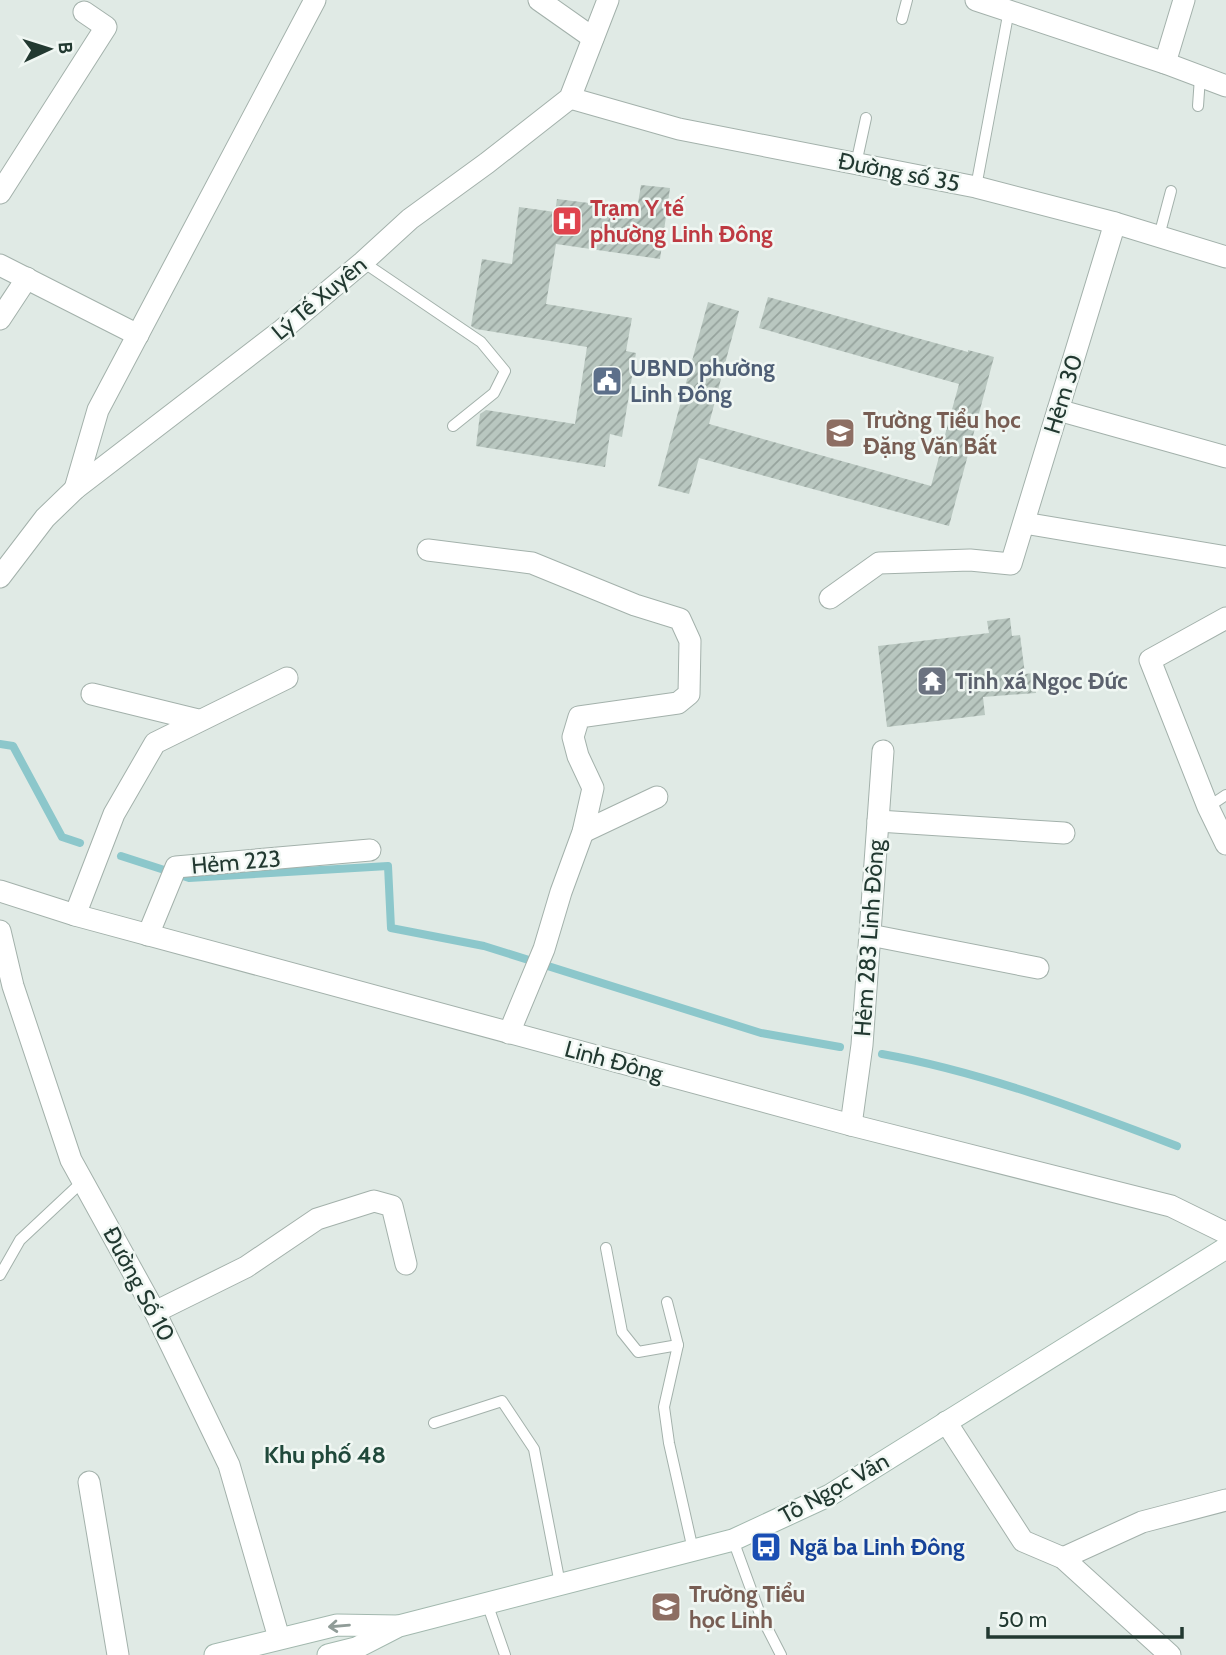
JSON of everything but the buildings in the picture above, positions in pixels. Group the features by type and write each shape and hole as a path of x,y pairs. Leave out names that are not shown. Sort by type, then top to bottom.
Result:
{"street":[{"path":"75,489 98,410 315,0"},
{"path":"539,0 593,38"},
{"path":"570,98 608,0"},
{"path":"975,0 1226,86"},
{"path":"1165,63 1184,0"},
{"path":"0,193 106,27 84,12"},
{"name":"Đường số 35","path":"570,98 679,129 976,187 1115,223 1226,257"},
{"name":"Lý Tế Xuyên","path":"0,577 45,518 75,489 282,330 410,219 570,98"},
{"name":"Hẻm 30","path":"830,598 879,563 970,560 1011,564 1115,223"},
{"path":"0,265 138,335"},
{"path":"0,319 27,278"},
{"path":"1058,410 1226,457"},
{"path":"1024,523 1226,557"},
{"path":"428,550 532,563 635,605 680,619 690,641 689,694 678,703 579,717 573,737 578,756 593,788 583,832 544,949 509,1033"},
{"path":"1226,618 1150,660 1217,801 1226,845"},
{"path":"75,915 114,814 155,743 287,678"},
{"path":"92,694 198,720"},
{"name":"Hẻm 283 Linh Đông","path":"851,1125 862,1045 883,751"},
{"path":"583,832 657,797"},
{"path":"878,821 1065,833"},
{"name":"Hẻm 223","path":"148,935 173,875 370,850"},
{"name":"Linh Đông","path":"0,891 75,915 851,1125 1171,1206 1226,1233"},
{"name":"Đường Số 10","path":"0,931 13,986 71,1160 155,1312 229,1465 279,1638"},
{"path":"870,935 1038,968"},
{"path":"155,1312 246,1267 317,1219 374,1201 392,1206 406,1264"},
{"name":"Tô Ngọc Vân","path":"328,1655 356,1648 399,1626 733,1540 830,1495 1226,1248"},
{"path":"946,1422 1023,1541 1063,1558 1170,1655"},
{"path":"89,1482 118,1655"},
{"path":"1063,1558 1142,1522 1226,1500"},
{"name":"Tô Ngọc Vân","path":"215,1655 337,1625 399,1626"}],"lane":[{"path":"902,19 908,0"},
{"path":"976,187 1009,10"},
{"path":"1198,106 1200,77"},
{"path":"856,164 866,118"},
{"path":"1159,236 1171,191"},
{"path":"363,262 481,342 505,371 494,393 453,426"},
{"path":"0,1275 20,1240 83,1181"},
{"path":"606,1248 622,1332 638,1352 678,1345"},
{"path":"667,1302 678,1345 664,1407 669,1443 693,1550"},
{"path":"434,1423 502,1401 534,1449 560,1584"},
{"path":"733,1540 760,1614 781,1655"},
{"path":"487,1603 505,1655"}],"waterway":[{"path":"0,744 13,746 62,837 80,843"},
{"path":"121,856 189,878 388,866 391,928 484,946 761,1033 840,1047"},
{"path":"882,1054 995,1082 1177,1146"}],"place":[{"name":"Trạm Y tế phường Linh Đông","path":"567,221"},
{"name":"UBND phường Linh Đông","path":"607,381"},
{"name":"Trường Tiểu học Đặng Văn Bất","path":"840,433"},
{"name":"Tịnh xá Ngọc Đức","path":"932,681"},
{"name":"Ngã ba Linh Đông","path":"766,1547"},
{"name":"Trường Tiểu học Linh","path":"666,1607"}],"district":[{"name":"Khu phố 48","path":"325,1454"}]}
